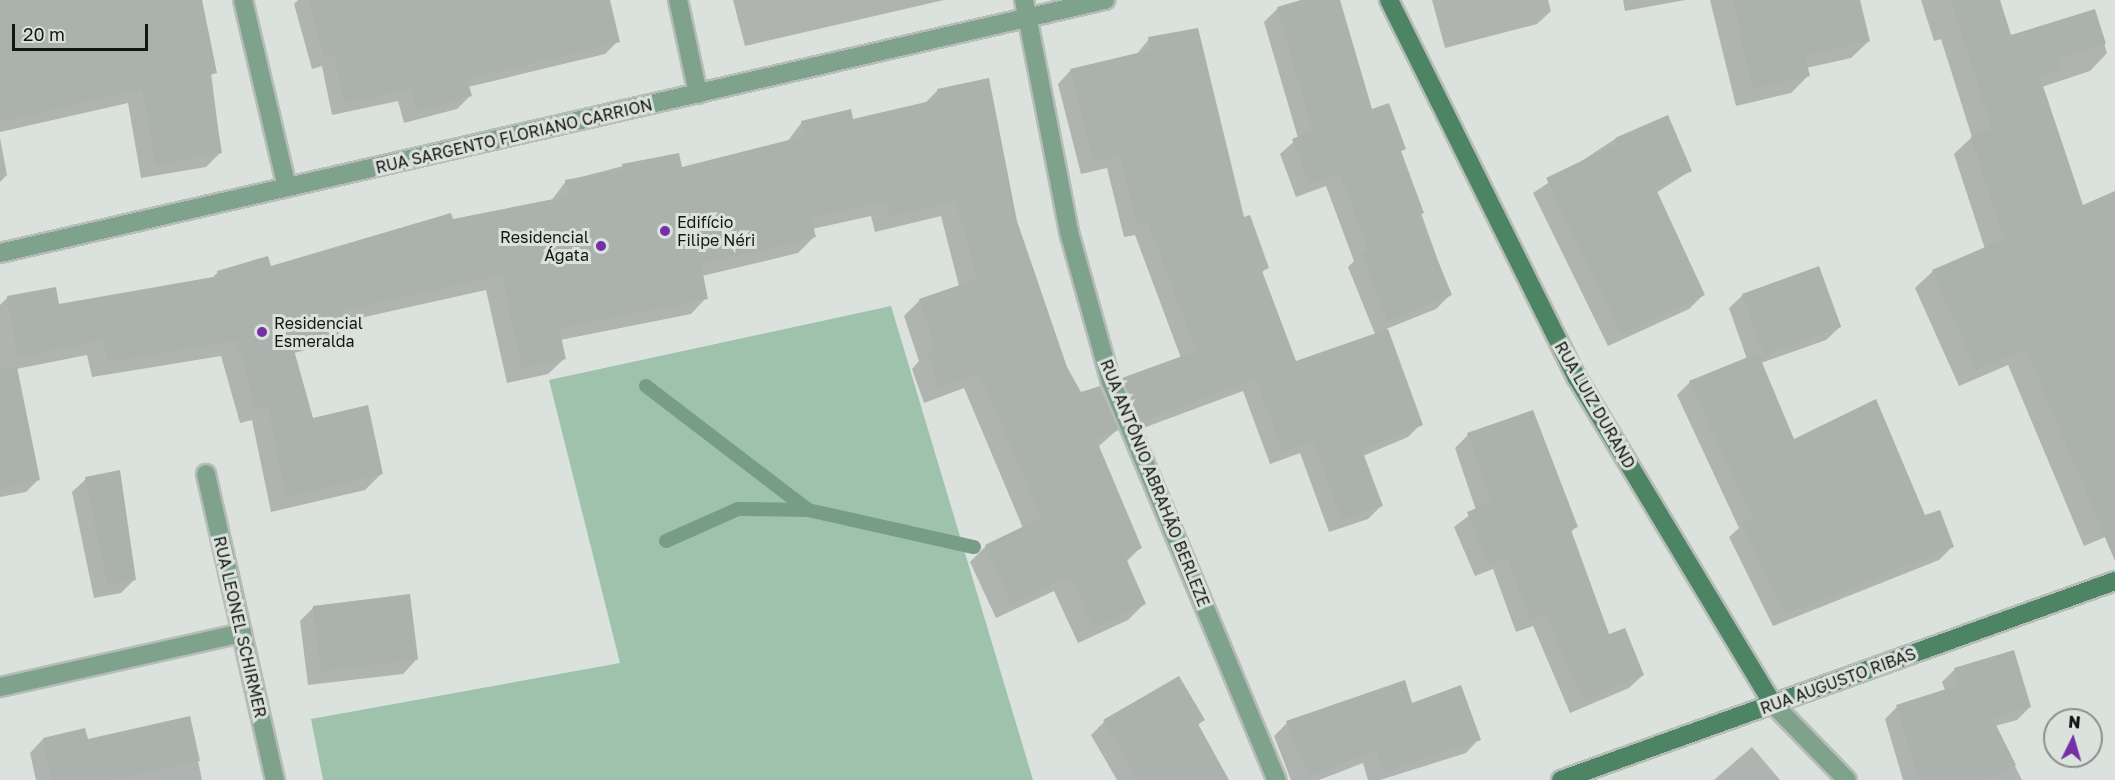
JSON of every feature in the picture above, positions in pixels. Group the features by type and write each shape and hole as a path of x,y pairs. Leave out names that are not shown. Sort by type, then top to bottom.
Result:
{"street":[{"path":"243,0 287,187"},
{"path":"678,0 698,93"},
{"name":"RUA SARGENTO FLORIANO CARRION","path":"0,253 698,93 1026,9 1105,0"},
{"name":"RUA LUIZ DURAND","path":"1389,0 1577,378 1773,704 1847,780"},
{"name":"RUA ANTÔNIO ABRAHÃO BERLEZE","path":"1026,9 1069,232 1110,382 1277,780"},
{"name":"RUA LEONEL SCHIRMER","path":"206,474 274,780"},
{"name":"RUA AUGUSTO RIBAS","path":"1561,780 2115,581"},
{"path":"0,687 242,633"}],"green space":[{"path":"891,306 1033,780 323,780 311,719 620,663 549,380"}],"building":[{"path":"0,0 202,0 217,73 209,75 222,153 156,164 142,89 0,122"},
{"path":"309,0 610,0 620,42 467,79 472,96 417,111 411,89 345,103 334,54 324,57"},
{"path":"1301,0 1340,0 1372,109 1389,103 1406,149 1401,151 1424,213 1419,215 1452,295 1388,321 1361,252 1368,250 1340,173 1310,184 1292,139 1313,131 1277,7"},
{"path":"1733,0 1860,0 1870,41 1805,56 1810,76 1753,89"},
{"path":"1951,0 2000,0 2011,35 2095,9 2106,44 2059,58 2062,69 2040,77 2083,205 2115,191 2115,561 2026,349 1976,370 1932,270 2004,239 1971,136 1992,129"},
{"path":"1198,28 1244,217 1250,215 1269,268 1262,271 1296,361 1388,329 1423,425 1362,450 1383,506 1342,520 1313,441 1283,452 1256,379 1140,422 1122,378 1196,351 1148,222 1137,225 1120,156 1094,162 1070,69 1150,50 1148,37"},
{"path":"989,78 1017,221 1067,367 1081,392 1100,386 1119,430 1096,439 1142,548 1125,556 1146,604 1094,628 1070,576 1012,603 985,545 1041,518 980,373 940,388 927,352 936,349 919,299 977,279 956,201 890,217 887,201 811,218 816,237 701,264 708,299 559,328 566,359 522,368 502,275 341,311 346,328 292,343 313,418 368,405 383,474 286,497 268,405 256,408 237,341 108,362 103,340 18,357 7,296 56,287 59,304 219,276 217,271 268,256 271,266 451,213 453,219 569,196 565,180 623,169 622,164 679,153 682,167 805,136 801,121 851,109 853,119 939,99 937,89"},
{"path":"1668,115 1692,171 1655,187 1705,295 1622,334 1546,178 1617,144 1615,138"},
{"path":"1819,266 1841,327 1764,355 1742,294"},
{"path":"1758,353 1794,439 1876,399 1925,515 1940,510 1954,547 1786,614 1741,523 1753,518 1689,381"},
{"path":"17,367 40,480 0,488 0,369"},
{"path":"1533,410 1578,527 1571,530 1609,634 1625,628 1644,675 1583,700 1546,614 1530,620 1507,556 1488,564 1467,512 1492,502 1467,433"},
{"path":"120,470 136,580 108,585 85,477"},
{"path":"410,594 418,660 321,671 313,606"},
{"path":"2014,650 2031,707 1993,719 2016,765 1985,780 1919,780 1896,705 1959,685 1954,668"},
{"path":"1179,676 1205,720 1198,724 1229,780 1138,780 1103,720"},
{"path":"1405,680 1412,703 1461,685 1481,740 1383,771 1376,750 1309,777 1286,721"},
{"path":"190,716 200,761 112,780 52,780 43,738 85,728 88,739"}],"waterway":[{"path":"646,386 808,510 974,547"},
{"path":"666,541 738,509 808,510"}],"place":[{"name":"Edifício Filipe Néri","path":"665,231"},
{"name":"Residencial Ágata","path":"601,246"},
{"name":"Residencial Esmeralda","path":"262,332"}]}
